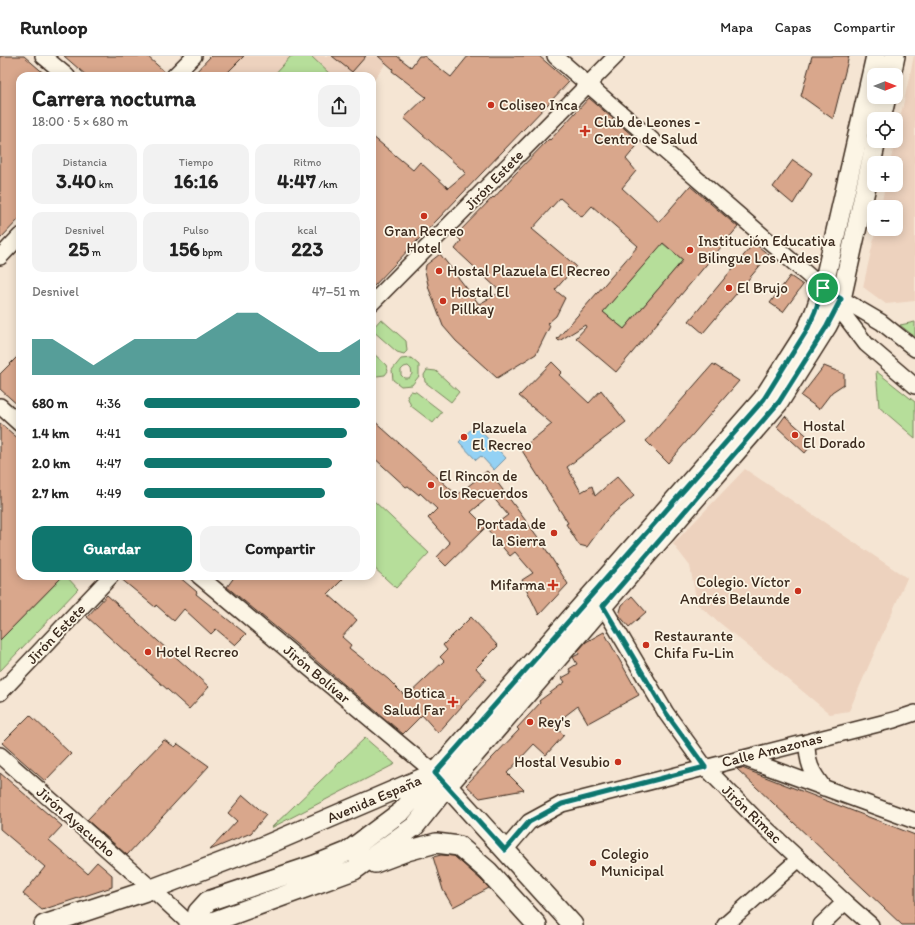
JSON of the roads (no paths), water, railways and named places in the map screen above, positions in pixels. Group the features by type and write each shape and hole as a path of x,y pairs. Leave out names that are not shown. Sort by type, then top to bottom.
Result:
{"main road":[{"name":"Avenida España","path":"204,925 354,870 415,826 441,779 764,399 807,330 823,288 876,56"},
{"path":"892,68 895,56"},
{"name":"Avenida España","path":"44,925 152,889 441,779 603,606 779,402 827,326 839,303 874,148"},
{"path":"195,925 198,912 208,901 315,865 347,852 402,811 441,779 573,925"},
{"path":"354,870 407,851 436,843 459,846 488,871 537,925"}],"street":[{"path":"43,56 62,72"},
{"path":"178,72 194,56"},
{"path":"555,56 823,288 839,303 866,344 915,386"},
{"name":"Jirón Estete","path":"376,299 616,56"},
{"path":"0,257 16,240"},
{"path":"839,303 882,322 915,349"},
{"path":"0,406 16,420"},
{"name":"Jirón Estete","path":"0,693 107,580"},
{"name":"Jirón Bolívar","path":"204,580 441,779"},
{"name":"Jirón Rimac","path":"603,606 666,713 705,767 754,817 793,864 845,902 871,925"},
{"name":"Calle Amazonas","path":"505,850 529,822 562,804 894,720 915,713"},
{"path":"807,742 809,767 824,788"},
{"name":"Jirón Ayacucho","path":"0,755 191,925"},
{"path":"743,758 915,821"},
{"path":"725,925 793,864"},
{"path":"821,925 845,902"}],"water":[{"path":"475,425 506,458 494,470 481,456 476,460 459,442"}],"place":[{"name":"Coliseo Inca","path":"491,105"},
{"name":"Club de Leones - Centro de Salud","path":"585,131"},
{"name":"Gran Recreo Hotel","path":"424,216"},
{"name":"Institución Educativa Bilingue Los Andes","path":"690,250"},
{"name":"Hostal Plazuela El Recreo","path":"439,271"},
{"name":"El Brujo","path":"729,288"},
{"name":"Hostal El Pillkay","path":"443,301"},
{"name":"Hostal El Dorado","path":"795,435"},
{"name":"Plazuela El Recreo","path":"464,437"},
{"name":"El Rincon de los Recuerdos","path":"431,485"},
{"name":"Portada de la Sierra","path":"554,533"},
{"name":"Mifarma","path":"553,585"},
{"name":"Colegio. Víctor Andrés Belaunde","path":"798,591"},
{"name":"Restaurante Chifa Fu-Lin","path":"646,645"},
{"name":"Hotel Recreo","path":"148,652"},
{"name":"Botica Salud Far","path":"453,702"},
{"name":"Rey's","path":"530,722"},
{"name":"Hostal Vesubio","path":"618,762"},
{"name":"Colegio Municipal","path":"593,863"}]}
